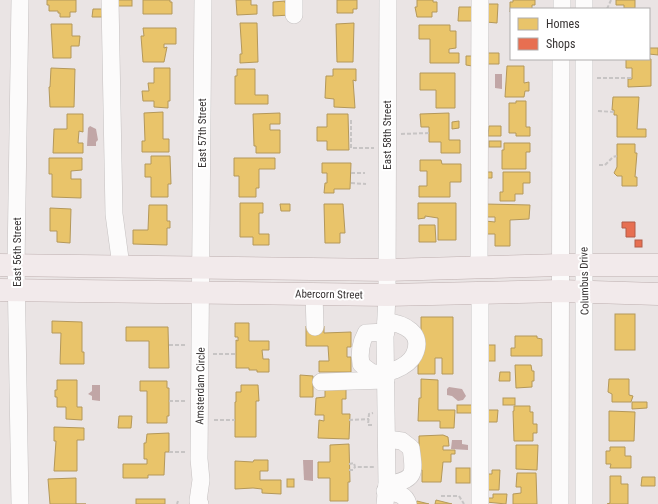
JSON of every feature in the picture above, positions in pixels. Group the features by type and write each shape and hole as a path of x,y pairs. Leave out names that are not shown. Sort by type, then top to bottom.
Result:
{"main road":[{"path":"8,265 387,270 561,265 658,265"},
{"name":"Abercorn Street","path":"8,290 201,291 387,295 560,291 658,294"}],"street":[{"name":"East 56th Street","path":"20,0 8,265 8,290 20,504"},
{"path":"110,0 114,214 121,266"},
{"name":"East 57th Street","path":"202,267 203,0"},
{"name":"East 58th Street","path":"387,270 388,0"},
{"path":"479,268 480,0"},
{"name":"Columbus Drive","path":"560,504 562,60"},
{"name":"Columbus Drive","path":"584,60 584,504"},
{"name":"Amsterdam Circle","path":"200,504 198,501 201,480 199,459 199,420 202,267"},
{"path":"385,493 387,467 387,270"},
{"path":"480,293 480,504"},
{"path":"314,294 315,326"},
{"path":"321,382 386,376 406,364 414,355 416,347 415,337 407,327 398,323 366,333 359,353 361,364 371,372 386,376"},
{"path":"385,493 407,480 412,474 413,464 411,448 402,441 386,439"},
{"path":"385,493 401,495 406,499 408,504"}],"path":[{"path":"584,78 632,78"},
{"path":"351,120 351,148 429,133"},
{"path":"598,170 598,165 605,164 613,157 617,156"},
{"path":"351,173 365,173"},
{"path":"351,183 366,184"},
{"path":"200,355 236,354"},
{"path":"349,420 369,419"},
{"path":"199,420 235,420"},
{"path":"349,464 354,463 355,467"},
{"path":"350,470 353,470 355,467 387,467"},
{"path":"441,496 459,496 464,504"}],"shaded area":[{"path":"495,74 502,74 502,89 495,88"},
{"path":"90,126 96,129 98,140 96,142 96,146 87,146 88,128"},
{"path":"92,385 100,385 100,401 92,400 92,396 88,394 92,391"},
{"path":"449,387 462,389 466,396 463,400 458,401 452,396 447,395 447,389"},
{"path":"452,440 462,440 462,444 468,445 468,450 451,449"},
{"path":"303,460 313,460 313,481 304,480"}],"building: Homes":[{"path":"47,0 76,0 76,12 70,12 70,17 60,17 60,13 58,13 58,11 49,11"},
{"path":"116,0 132,0 132,6 116,6"},
{"path":"143,0 170,0 170,2 172,2 172,14 143,14"},
{"path":"236,0 251,0 251,5 257,5 257,14 237,15"},
{"path":"337,0 357,0 357,9 353,9 353,13 337,13"},
{"path":"417,0 433,0 433,2 437,2 437,12 432,12 432,17 417,17 415,7 417,7"},
{"path":"513,0 535,0 535,5 532,5 532,8 510,8 510,2 513,2"},
{"path":"616,0 635,0 635,8 624,8 624,5 616,5"},
{"path":"285,1 285,3 290,3 290,15 273,16 273,2"},
{"path":"486,4 498,4 497,23 486,22"},
{"path":"459,7 473,7 473,21 458,21"},
{"path":"93,9 105,9 105,17 92,17"},
{"path":"240,23 257,23 258,62 240,63 240,54 242,54"},
{"path":"354,23 353,62 337,62 336,24"},
{"path":"51,24 72,24 72,36 80,36 79,46 71,46 71,58 53,58"},
{"path":"419,25 450,25 450,31 456,31 456,48 449,49 449,53 459,53 459,63 430,63 430,39 419,39"},
{"path":"143,28 176,28 176,44 164,44 164,48 167,47 164,62 143,62 141,36 144,36"},
{"path":"650,48 658,48 658,55 650,54"},
{"path":"486,53 499,53 499,64 485,64"},
{"path":"466,56 472,56 472,66 466,65"},
{"path":"651,59 651,86 628,87 628,79 632,79 632,68 626,68 626,60"},
{"path":"507,66 524,66 524,83 529,82 529,91 525,91 524,97 505,97"},
{"path":"51,68 75,69 74,107 50,107 49,87"},
{"path":"154,68 170,68 170,101 168,101 168,108 154,107 154,101 143,101 142,91 149,91 148,83 154,83"},
{"path":"237,69 255,69 255,95 268,95 268,104 235,104 235,76 237,76"},
{"path":"333,69 356,69 356,81 353,80 355,108 334,107 334,99 325,98 326,76 333,76"},
{"path":"420,73 455,73 455,108 436,108 436,90 420,90"},
{"path":"613,97 639,97 637,129 646,129 646,137 617,137 617,115 614,115 614,110 612,110"},
{"path":"516,101 526,101 526,127 530,127 530,136 516,136 516,133 509,133 509,103 516,103"},
{"path":"163,112 163,139 169,139 169,152 142,152 142,141 145,141 144,113"},
{"path":"280,113 280,124 270,124 270,130 280,130 280,153 256,153 256,146 254,146 253,114"},
{"path":"449,113 449,140 460,140 460,153 441,153 441,142 429,142 429,127 421,127 420,114"},
{"path":"67,114 83,114 83,132 79,131 78,143 83,143 83,153 53,153 54,129 67,129"},
{"path":"327,114 348,114 349,150 327,150 327,141 317,141 317,127 327,127"},
{"path":"459,121 459,128 452,129 452,122"},
{"path":"489,126 501,126 501,136 488,136"},
{"path":"489,141 501,141 501,147 489,147"},
{"path":"504,143 530,143 530,152 526,152 526,169 502,169 502,150 504,150"},
{"path":"617,144 635,144 635,153 637,153 635,177 637,177 637,186 622,186 622,176 617,176 614,173 617,167"},
{"path":"151,156 170,156 171,184 168,184 168,197 151,197 151,177 145,177 145,164 151,164"},
{"path":"49,158 82,158 82,170 71,171 71,179 81,179 81,198 52,197 52,174 49,174"},
{"path":"234,158 275,158 275,169 259,169 259,188 256,188 256,197 239,197 239,176 234,176"},
{"path":"420,160 441,160 442,164 461,164 461,182 450,182 450,197 419,197 419,186 427,186 427,171 420,171"},
{"path":"322,163 351,163 350,189 334,189 334,193 324,193 325,183 327,183 327,173 322,173"},
{"path":"486,172 492,172 492,178 487,178"},
{"path":"503,172 530,172 530,183 523,183 523,194 515,194 515,201 500,201 500,192 503,192"},
{"path":"240,203 263,203 263,213 259,213 259,234 269,234 269,245 253,245 253,237 240,237"},
{"path":"418,203 456,203 456,240 438,240 438,218 425,216 425,218 418,219"},
{"path":"280,204 290,204 290,211 281,211"},
{"path":"324,204 343,204 345,233 340,233 340,243 325,243"},
{"path":"485,204 530,205 529,219 510,220 510,246 495,246 495,234 485,234 485,221 495,222 495,217 485,217"},
{"path":"149,205 167,205 167,221 170,221 170,228 167,228 167,245 133,244 133,230 148,230"},
{"path":"50,208 71,209 70,243 57,242 57,231 50,231"},
{"path":"419,225 435,225 436,242 419,242"},
{"path":"615,314 635,314 635,350 615,350"},
{"path":"421,317 453,317 453,374 442,374 442,358 435,358 435,374 418,374 418,358 421,358"},
{"path":"52,321 82,322 82,352 84,352 84,364 60,364 61,333 52,333"},
{"path":"235,323 249,323 249,341 269,341 269,350 262,350 263,359 269,359 269,372 257,372 257,370 249,370 249,368 236,368 236,340 238,341 238,337 235,337"},
{"path":"306,326 324,326 324,333 351,332 351,347 347,347 347,357 351,357 351,372 319,372 319,361 329,361 328,346 306,346"},
{"path":"126,327 168,327 169,368 149,368 149,341 126,341"},
{"path":"515,336 537,336 537,338 542,339 542,356 511,356 511,348 515,348"},
{"path":"484,345 495,345 495,361 484,361"},
{"path":"515,365 531,365 532,371 534,371 534,381 532,381 532,387 516,388"},
{"path":"500,372 510,372 510,381 499,381"},
{"path":"300,375 313,376 313,397 300,397"},
{"path":"421,379 438,380 438,410 455,410 454,428 440,428 440,421 418,421 419,398 421,398"},
{"path":"609,379 629,379 629,395 633,396 631,402 612,402 612,394 608,392"},
{"path":"57,380 77,380 77,407 82,407 82,420 66,419 66,407 57,407 55,390 57,390"},
{"path":"140,381 167,381 167,388 169,388 169,416 167,416 167,423 147,423 147,391 140,391"},
{"path":"241,385 258,385 259,401 256,401 256,437 235,437 236,392 241,392"},
{"path":"325,385 346,385 346,399 342,399 342,414 350,414 349,439 318,438 319,420 324,421 324,415 315,415 316,398 325,397"},
{"path":"503,398 515,398 515,405 503,405"},
{"path":"632,402 647,402 647,408 632,409"},
{"path":"457,405 472,405 472,413 457,413"},
{"path":"514,406 530,406 530,412 533,412 533,424 537,424 537,433 533,433 533,441 514,441"},
{"path":"485,410 498,410 497,422 485,422"},
{"path":"609,411 635,412 634,441 609,441"},
{"path":"119,416 132,416 131,428 118,428"},
{"path":"54,427 84,428 84,440 77,440 77,471 54,471 56,441 54,441"},
{"path":"169,433 169,452 165,452 164,475 148,475 148,478 123,478 123,464 147,464 147,459 144,459 144,443 146,443 147,434"},
{"path":"443,435 448,437 449,446 443,446 443,450 455,450 455,454 451,454 451,462 443,462 441,482 422,482 422,470 419,470 419,436"},
{"path":"349,444 350,482 348,482 348,501 330,501 330,478 318,478 318,462 330,462 330,445"},
{"path":"516,445 538,445 537,470 516,469"},
{"path":"610,447 625,447 625,456 631,456 631,468 610,468 611,464 606,464 606,451 610,451"},
{"path":"254,460 268,460 268,471 260,471 260,480 281,480 281,494 262,493 262,489 253,488 235,489 235,461 253,462"},
{"path":"456,468 470,468 470,483 456,483"},
{"path":"492,470 500,470 499,490 486,490 486,474 492,474"},
{"path":"517,473 536,473 537,504 513,504 513,494 521,493 521,487 516,487"},
{"path":"610,476 621,476 621,484 628,484 628,504 607,504 610,503"},
{"path":"642,477 655,477 655,486 641,486"},
{"path":"76,478 76,504 50,504 48,479"},
{"path":"287,479 294,479 294,487 287,487"},
{"path":"493,494 507,494 506,504 486,502 486,498 493,498"},
{"path":"136,499 165,499 165,504 136,504"},
{"path":"436,500 452,504 435,504"},
{"path":"417,501 429,504 416,504"}],"building: Shops":[{"path":"622,222 635,222 635,237 626,237 626,228 622,228"},
{"path":"635,240 642,240 642,247 635,247"}]}
